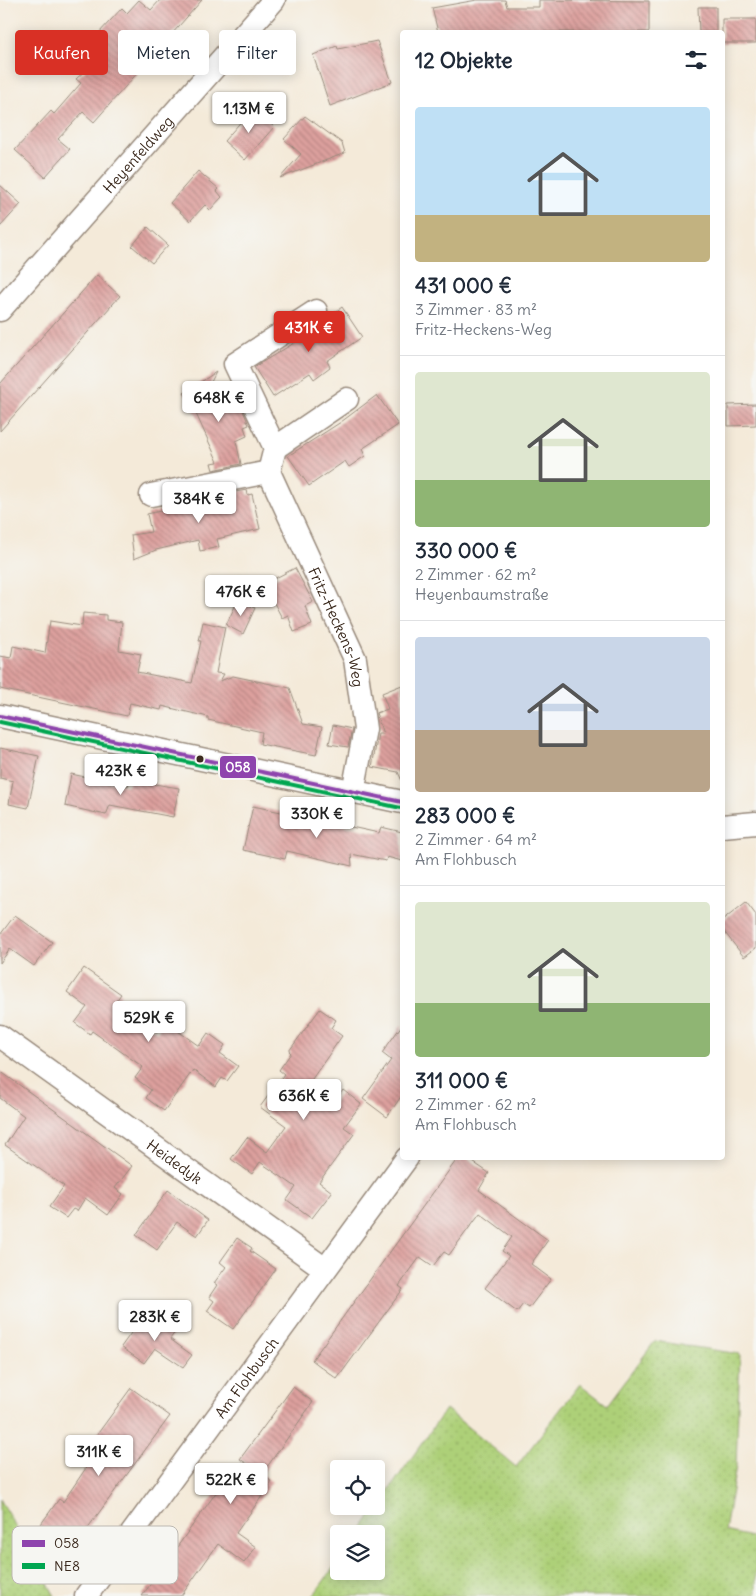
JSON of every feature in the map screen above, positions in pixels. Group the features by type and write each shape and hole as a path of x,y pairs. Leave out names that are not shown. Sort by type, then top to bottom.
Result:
{"street":[{"name":"Heyenfeldweg","path":"0,310 274,0"},
{"path":"151,495 269,472 275,448 234,364 316,311"},
{"path":"275,448 348,399"},
{"name":"Fritz-Heckens-Weg","path":"269,472 355,659 365,729 353,792"},
{"path":"0,716 400,802"},
{"path":"725,826 756,823"},
{"name":"Heidedyk","path":"0,1036 325,1269"},
{"name":"Am Flohbusch","path":"137,1526 406,1160"},
{"name":"Am Flohbusch","path":"86,1596 95,1584"}],"green space":[{"path":"655,1341 740,1354 736,1466 725,1531 756,1538 756,1596 313,1596 330,1572 330,1580 385,1580 385,1525 364,1525 371,1515 385,1515 385,1496 446,1409 516,1467 580,1384 607,1405"},
{"path":"0,1499 15,1526 12,1526 12,1584 48,1584 55,1596 0,1596"}],"building":[{"path":"139,0 151,10 160,0 202,0 175,30 118,30 118,75 136,75 94,122 83,112 58,139 70,149 45,177 15,150 51,111 54,114 81,83 76,79 80,75 108,75 108,30 102,30 122,8 127,13"},
{"path":"477,0 505,0 507,7 539,7 539,0 649,1 649,30 438,30 432,8"},
{"path":"698,7 716,7 716,30 699,30"},
{"path":"722,19 756,19 756,43 725,43 725,30 722,30"},
{"path":"377,41 392,82 330,106 313,55 337,46 338,49"},
{"path":"253,108 274,127 245,160 224,141"},
{"path":"305,116 342,143 345,153 280,178 301,154 284,139"},
{"path":"198,171 219,189 217,191 222,197 210,210 205,205 190,221 170,203"},
{"path":"0,185 21,204 0,227"},
{"path":"148,227 168,245 152,263 132,246"},
{"path":"97,275 120,296 0,431 0,384"},
{"path":"342,307 362,337 327,361 330,367 314,379 310,373 273,397 254,367 291,345"},
{"path":"216,372 208,388 217,402 228,396 233,410 241,406 249,425 244,427 247,436 236,441 241,464 213,470 211,463 218,462 192,405 184,393"},
{"path":"377,395 398,425 362,449 365,456 349,467 345,461 309,486 288,456 341,422"},
{"path":"756,404 756,425 728,426 728,405"},
{"path":"247,490 248,495 252,494 260,529 217,539 219,547 200,551 198,540 156,550 134,559 131,535 151,532 147,514 191,504 220,501 218,495"},
{"path":"295,568 313,602 305,606 312,625 294,632 288,615 282,618 264,584"},
{"path":"238,600 255,608 243,634 226,625"},
{"path":"83,613 106,615 106,620 122,622 119,650 141,654 137,672 192,683 203,622 225,627 216,673 224,674 220,681 233,676 290,688 303,724 322,727 316,755 260,744 262,732 208,720 208,717 162,706 161,710 130,703 127,716 0,689 0,656 11,658 13,646 45,653 50,621 82,626"},
{"path":"400,686 400,776 398,772 372,767 378,734 383,734 376,713 388,709 382,693"},
{"path":"333,725 352,729 348,747 329,744"},
{"path":"0,748 39,756 28,808 9,804 13,781 0,778"},
{"path":"71,774 128,786 130,780 179,788 173,817 110,805 106,815 65,806"},
{"path":"253,806 379,833 381,827 400,832 400,860 387,857 386,861 351,854 352,866 287,851 285,859 243,850"},
{"path":"746,902 756,915 756,948 744,957 725,933 725,919"},
{"path":"15,915 52,942 34,966 10,949 0,963 0,935"},
{"path":"84,968 121,994 116,1001 157,1032 164,1021 199,1046 208,1033 225,1045 220,1053 238,1066 227,1081 222,1078 216,1087 193,1070 164,1111 146,1098 151,1090 135,1078 143,1067 92,1031 90,1034 75,1023 87,1007 67,992"},
{"path":"320,1009 336,1020 331,1028 342,1036 305,1089 330,1108 343,1090 361,1104 344,1127 354,1134 319,1182 332,1192 312,1218 287,1200 296,1187 260,1162 252,1174 231,1159 247,1137 267,1152 286,1126 260,1107 284,1074 279,1070 291,1053 289,1051"},
{"path":"400,1028 400,1098 387,1117 363,1099 391,1060 382,1053"},
{"path":"0,1071 132,1166 115,1188 123,1194 108,1215 85,1198 77,1211 73,1209 66,1218 49,1207 64,1186 5,1145 24,1116 0,1098"},
{"path":"457,1160 470,1160 489,1173 479,1190 548,1240 531,1264 551,1279 529,1308 523,1304 517,1312 485,1288 509,1256 502,1251 512,1237 480,1213 449,1255 444,1252 433,1266 420,1257 399,1286 403,1289 337,1379 312,1360"},
{"path":"168,1190 208,1220 197,1236 177,1222 157,1250 136,1235"},
{"path":"237,1238 252,1248 250,1251 276,1269 233,1329 207,1311 214,1301 209,1297 217,1285 214,1283 226,1267 220,1262"},
{"path":"164,1318 178,1328 170,1339 192,1355 183,1367 155,1348 144,1363 121,1347 141,1319 156,1330"},
{"path":"293,1387 313,1402 262,1474 272,1482 236,1533 256,1547 244,1563 218,1544 181,1596 142,1596 151,1584 178,1584 178,1546 220,1487 228,1493 249,1465 240,1459"},
{"path":"131,1388 170,1416 89,1526 40,1526 59,1499 63,1502 86,1468 77,1462"}],"transit line":[{"name":"058","path":"0,716 400,802"},
{"name":"NE8","path":"0,722 400,808"}]}
